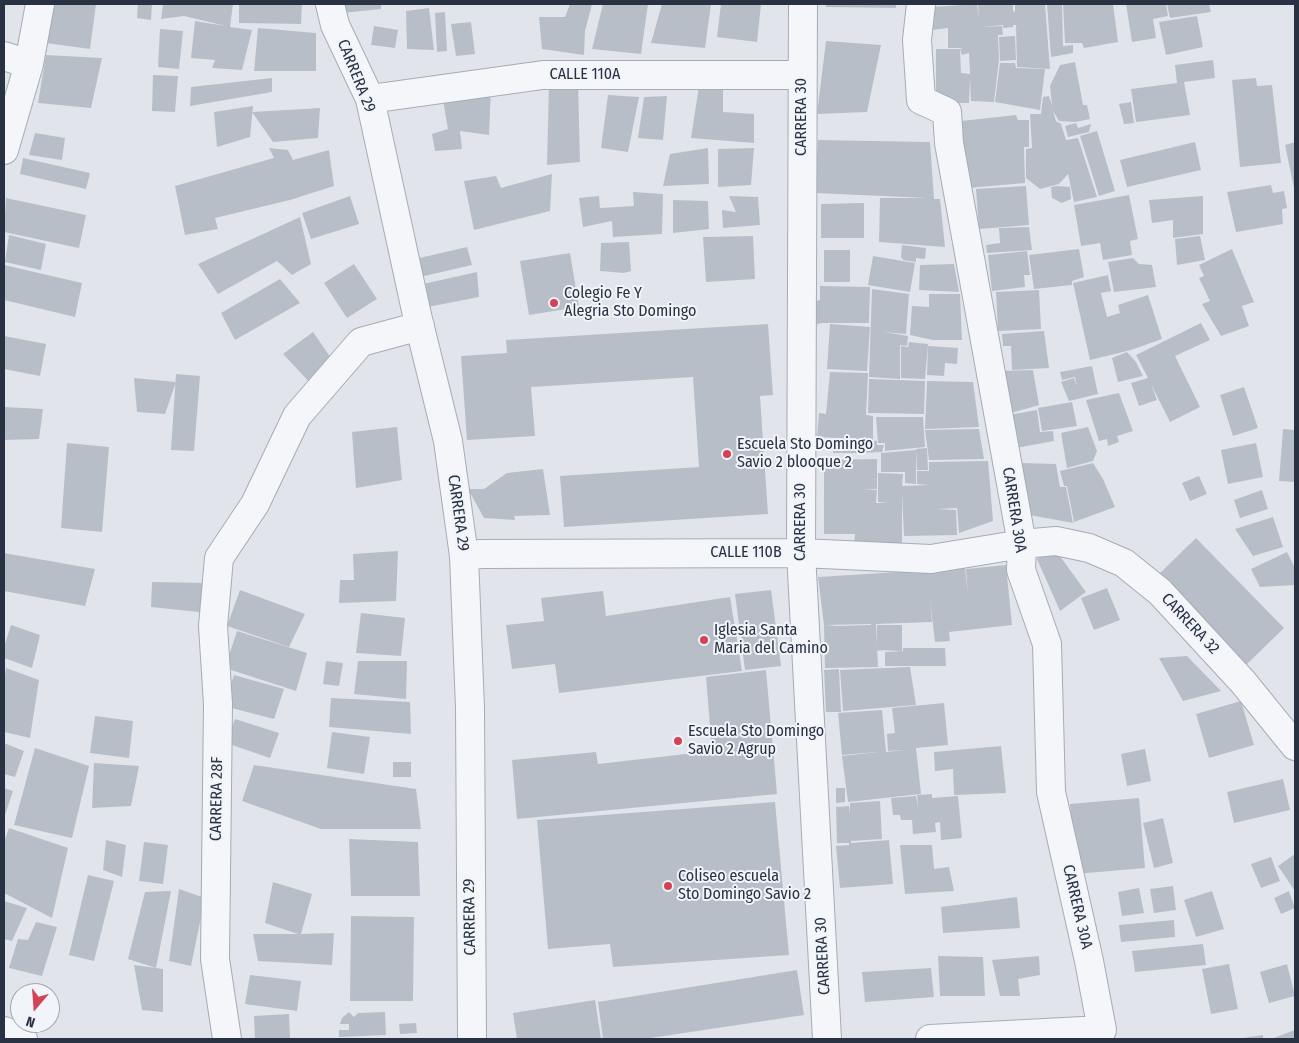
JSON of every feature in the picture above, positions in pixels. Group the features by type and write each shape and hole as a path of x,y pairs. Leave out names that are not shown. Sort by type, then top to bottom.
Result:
{"street":[{"path":"4,150 16,60 40,4"},
{"name":"CARRERA 29","path":"330,4 335,25 370,99 420,326 448,441 464,556 470,708 472,1039"},
{"name":"CARRERA 30","path":"802,4 801,553 828,1039"},
{"name":"CARRERA 30A","path":"921,4 917,40 921,100 947,112 949,143 1022,544 1021,570 1047,644 1051,792 1089,961 1102,1030 930,1039"},
{"name":"CALLE 110A","path":"370,99 543,75 802,75"},
{"name":"CARRERA 28F","path":"227,1039 215,960 218,704 213,626 219,558 255,504 297,416 361,342 420,326"},
{"name":"CALLE 110B","path":"464,556 491,554 801,553 931,559 1022,544 1056,542"},
{"name":"CARRERA 32","path":"1056,542 1089,548 1124,563 1160,592 1243,682 1295,746"},
{"path":"4,1031 23,1039"}],"building":[{"path":"51,4 96,4 90,49 46,43"},
{"path":"138,4 152,4 151,20 137,18"},
{"path":"163,4 233,4 230,27 252,30 242,70 212,68 215,60 191,58 195,21 226,26 184,16 161,19"},
{"path":"239,4 302,4 301,24 239,23"},
{"path":"341,4 381,4 381,9 342,13"},
{"path":"570,4 592,4 585,31 584,55 542,49 539,17 565,17"},
{"path":"603,4 648,4 641,54 592,49"},
{"path":"662,4 711,4 705,48 651,43"},
{"path":"721,4 761,4 757,42 717,37"},
{"path":"826,4 896,4 896,8 826,7"},
{"path":"977,4 979,19 978,4 1013,4 1013,11 1015,12 1015,4 1045,4 1050,69 1017,67 1016,25 1003,28 1003,25 980,27 1002,26 1003,35 998,35 999,60 994,102 971,101 970,78 969,103 936,103 936,49 963,48 948,48 948,28 932,30 933,7","holes":["960,49 962,55 969,53 970,74 961,73"]},
{"path":"1047,4 1062,4 1063,46 1073,45 1073,53 1051,57"},
{"path":"1063,4 1113,4 1118,42 1084,48 1082,43 1065,43"},
{"path":"1126,4 1166,4 1168,16 1153,19 1156,38 1132,42"},
{"path":"1167,4 1209,4 1211,12 1170,18"},
{"path":"429,8 434,50 407,49 406,11"},
{"path":"445,12 447,51 437,52 435,13"},
{"path":"1197,16 1203,47 1166,55 1159,22"},
{"path":"471,22 475,54 456,56 451,24"},
{"path":"374,26 398,30 395,48 371,45"},
{"path":"258,28 316,33 316,71 254,71"},
{"path":"160,29 183,31 179,69 158,67"},
{"path":"1015,36 1016,60 1000,61 999,37"},
{"path":"826,41 881,45 867,112 817,114"},
{"path":"46,55 102,58 91,108 38,103"},
{"path":"1213,60 1215,78 1184,82 1190,115 1136,122 1131,89 1177,83 1175,65"},
{"path":"1075,62 1083,105 1087,105 1090,119 1075,122 1059,121 1053,111 1056,121 1061,124 1066,140 1078,138 1097,197 1074,202 1068,174 1059,184 1040,189 1026,178 1026,149 1032,148 1030,114 1041,114 1043,97 1049,96 1052,106 1050,86 1060,65"},
{"path":"1000,63 1015,63 1016,68 1045,69 1040,110 995,102"},
{"path":"153,75 178,76 175,112 152,111"},
{"path":"272,78 272,92 190,106 191,87"},
{"path":"1256,78 1257,86 1272,85 1281,163 1240,167 1232,80"},
{"path":"578,81 580,162 547,165 549,84"},
{"path":"699,86 723,86 723,112 754,114 754,143 691,138"},
{"path":"491,89 489,135 460,131 462,149 435,151 432,134 448,129 442,94"},
{"path":"608,95 639,97 628,152 601,148"},
{"path":"667,96 663,140 638,138 644,97"},
{"path":"1131,102 1134,123 1124,124 1119,104"},
{"path":"253,106 250,137 217,147 214,112"},
{"path":"320,108 318,138 273,142 252,112"},
{"path":"1016,115 1018,120 1029,120 1029,147 1024,147 1025,183 968,188 961,121"},
{"path":"1076,123 1078,128 1091,124 1089,132 1068,137 1065,126"},
{"path":"1097,131 1115,191 1099,196 1080,136"},
{"path":"35,133 65,138 62,160 29,155"},
{"path":"818,140 930,142 934,199 940,199 945,247 879,242 880,198 927,198 815,193"},
{"path":"1195,142 1201,170 1127,187 1120,160"},
{"path":"1295,142 1295,188 1294,188 1285,145"},
{"path":"269,148 288,150 293,160 329,150 334,186 290,200 215,218 218,229 185,235 175,186 274,158"},
{"path":"708,148 709,184 663,186 670,154"},
{"path":"754,148 751,185 718,187 718,149"},
{"path":"23,158 90,173 86,189 20,174"},
{"path":"552,174 550,211 474,230 464,181 496,176 501,188"},
{"path":"1271,185 1273,193 1284,191 1287,208 1282,209 1283,224 1236,232 1227,192"},
{"path":"1026,186 1029,225 979,229 976,189"},
{"path":"1051,187 1070,187 1071,199 1062,203 1052,198"},
{"path":"633,192 663,194 662,234 613,237 612,221 583,227 579,198 599,196 600,208 634,206"},
{"path":"1129,195 1138,239 1130,241 1132,255 1103,260 1100,243 1081,246 1074,205"},
{"path":"350,196 359,224 311,239 302,213"},
{"path":"729,196 758,197 760,225 723,228 722,210 736,212"},
{"path":"1203,196 1203,234 1173,238 1173,220 1152,223 1149,200"},
{"path":"6,198 86,215 79,248 4,232"},
{"path":"673,200 708,201 709,229 673,233"},
{"path":"864,203 864,238 821,238 821,204"},
{"path":"300,217 311,264 292,275 277,261 218,294 198,264"},
{"path":"1029,227 1032,250 987,253 986,245 1000,243 999,228"},
{"path":"9,235 46,244 41,270 5,262"},
{"path":"753,236 755,279 706,282 703,237"},
{"path":"1200,236 1205,260 1177,265 1175,239"},
{"path":"629,242 631,271 624,273 600,271 601,243"},
{"path":"902,245 926,248 925,259 916,258 916,262 903,260 901,257"},
{"path":"467,247 472,265 420,277 415,259"},
{"path":"1079,249 1084,277 1072,281 1072,285 1034,289 1029,255"},
{"path":"1232,249 1254,302 1242,306 1249,326 1221,336 1202,304 1210,301 1199,278 1204,276 1199,265"},
{"path":"824,250 850,250 850,282 824,282"},
{"path":"1027,251 1030,275 1024,275 1025,287 992,291 988,255"},
{"path":"570,253 579,307 529,315 520,261"},
{"path":"873,256 915,263 910,292 868,285"},
{"path":"1133,258 1139,264 1152,265 1156,287 1114,292 1108,262"},
{"path":"354,264 377,299 347,318 324,283"},
{"path":"954,264 959,292 919,290 920,265"},
{"path":"4,265 82,283 75,317 4,300"},
{"path":"477,272 479,297 428,307 423,284"},
{"path":"1108,275 1111,291 1101,293 1107,317 1120,313 1118,305 1148,295 1162,339 1131,350 1090,360 1073,283"},
{"path":"280,279 300,303 235,340 221,313"},
{"path":"820,286 870,287 869,323 822,323 804,327 805,304 820,300"},
{"path":"872,289 909,294 906,334 884,332 908,336 907,346 900,345 900,379 869,377"},
{"path":"1039,290 1041,329 998,331 996,292"},
{"path":"929,294 960,294 962,340 933,340 910,335 912,306 929,307"},
{"path":"1201,323 1210,340 1175,356 1200,407 1170,422 1151,384 1157,400 1139,406 1131,383 1148,378 1136,355"},
{"path":"768,324 773,395 760,396 768,514 564,527 560,476 699,467 693,377 531,387 535,436 467,440 461,356 507,353 506,340"},
{"path":"830,324 870,327 867,371 827,369"},
{"path":"1044,331 1049,368 1012,370 1011,346 1003,346 1002,334"},
{"path":"313,332 333,361 314,387 283,354"},
{"path":"4,336 46,344 40,376 4,369"},
{"path":"909,342 928,344 925,379 901,378 901,346 908,347"},
{"path":"928,346 958,348 957,364 945,363 944,376 927,375"},
{"path":"1127,352 1136,362 1143,376 1118,382 1112,358"},
{"path":"1092,366 1098,394 1069,401 1061,382 1074,378 1077,386 1075,377 1062,380 1060,372"},
{"path":"1033,370 1039,405 1011,413 1001,371"},
{"path":"830,372 868,373 866,415 873,416 873,440 817,437 819,413 826,414"},
{"path":"176,374 200,376 194,451 171,450"},
{"path":"134,378 176,382 165,414 137,412"},
{"path":"869,379 925,381 924,414 868,413"},
{"path":"927,381 973,382 979,427 925,429"},
{"path":"1244,387 1258,428 1233,436 1220,395"},
{"path":"1119,393 1133,431 1117,436 1119,442 1108,446 1107,439 1099,441 1086,400"},
{"path":"1072,402 1077,426 1042,431 1038,408"},
{"path":"4,407 43,409 39,439 4,440"},
{"path":"1037,410 1040,432 1053,431 1054,441 1016,448 1009,415"},
{"path":"876,417 923,417 925,447 885,451 885,443 878,443"},
{"path":"397,427 402,480 356,488 352,432"},
{"path":"1088,427 1097,451 1093,461 1067,468 1061,433"},
{"path":"979,429 984,459 929,460 925,430"},
{"path":"1283,429 1295,430 1295,482 1279,481"},
{"path":"833,439 858,441 857,453 833,453"},
{"path":"860,440 877,441 877,445 884,445 882,452 859,453"},
{"path":"67,443 109,447 102,532 61,528"},
{"path":"1256,443 1263,477 1228,484 1221,450"},
{"path":"927,448 928,470 917,470 916,449"},
{"path":"916,450 916,484 905,483 905,472 881,472 881,453"},
{"path":"877,459 877,489 863,490 877,490 876,503 889,503 878,502 878,473 903,474 902,486 929,485 917,484 917,471 929,471 929,462 988,461 993,521 959,533 956,494 957,508 937,509 956,510 957,535 904,536 902,493 902,544 854,543 855,534 824,534 824,460"},
{"path":"1021,463 1056,464 1060,487 1066,487 1073,523 1024,514"},
{"path":"1093,463 1103,479 1115,507 1074,522 1067,486 1064,486 1060,471"},
{"path":"543,469 550,515 514,516 515,520 484,518 468,489 484,489 507,473"},
{"path":"1199,476 1207,494 1190,501 1182,483"},
{"path":"1262,490 1268,509 1240,518 1234,500"},
{"path":"1273,517 1283,547 1253,556 1235,529"},
{"path":"1196,538 1284,628 1243,668 1155,578"},
{"path":"1054,548 1086,592 1060,611 1037,559"},
{"path":"398,551 396,601 339,603 340,580 354,580 353,554"},
{"path":"1287,552 1295,568 1295,585 1260,587 1251,569"},
{"path":"4,553 95,569 85,606 4,591"},
{"path":"1006,565 1012,625 949,632 950,641 935,642 930,600 932,622 876,624 878,667 825,668 824,625 818,577 965,568 968,595 966,569","holes":["871,624 837,626 826,625"]},
{"path":"152,582 210,583 208,613 151,607"},
{"path":"1107,588 1120,620 1094,630 1081,598"},
{"path":"240,590 305,614 289,647 227,626"},
{"path":"771,590 781,666 745,670 735,594"},
{"path":"603,591 606,616 730,597 742,671 559,693 555,664 512,669 506,625 544,621 541,598"},
{"path":"361,613 405,618 401,656 356,653"},
{"path":"11,625 40,635 32,668 4,658 4,647"},
{"path":"877,625 902,625 902,651 877,650"},
{"path":"237,631 307,653 296,691 225,668"},
{"path":"903,648 945,648 946,666 885,666 885,652 903,651"},
{"path":"1187,656 1221,691 1183,701 1159,658"},
{"path":"326,661 343,663 339,686 323,684"},
{"path":"358,661 407,661 406,699 354,694"},
{"path":"910,667 916,705 843,711 840,670"},
{"path":"6,668 39,680 30,738 4,732 4,682"},
{"path":"839,669 841,712 826,712 824,670"},
{"path":"766,670 777,794 517,819 512,760 596,752 598,764 712,751 706,677"},
{"path":"234,675 284,689 274,719 224,706"},
{"path":"331,698 410,702 411,734 329,727"},
{"path":"1241,701 1254,745 1209,758 1196,714"},
{"path":"944,703 948,745 916,748 921,794 848,802 842,756 878,752 842,755 838,713 882,710 886,752 903,750 888,751 887,734 895,733 892,708"},
{"path":"95,716 133,721 129,758 90,753"},
{"path":"235,719 279,733 270,758 226,743"},
{"path":"332,732 370,737 364,774 327,768"},
{"path":"4,743 24,751 15,777 4,774"},
{"path":"1001,746 1006,793 954,795 953,769 935,771 934,752"},
{"path":"35,748 89,766 72,838 14,825"},
{"path":"1145,749 1151,781 1127,786 1121,754"},
{"path":"393,762 411,762 411,777 393,777"},
{"path":"94,763 139,766 131,806 92,808"},
{"path":"254,765 416,789 421,829 321,829 242,801"},
{"path":"1283,779 1290,810 1234,823 1227,792"},
{"path":"4,788 13,791 4,818"},
{"path":"836,788 845,788 845,802 836,803"},
{"path":"932,794 932,798 958,796 962,838 941,840 940,822 935,823 936,832 913,834 912,820 901,820 900,815 893,815 891,798 916,796 918,807 917,795"},
{"path":"1139,798 1145,868 1076,874 1070,804"},
{"path":"880,801 882,839 851,841 851,843 889,840 893,884 840,888 836,846 849,845 849,843 837,843 836,807 849,806 850,814 850,803"},
{"path":"775,802 789,955 613,967 610,944 548,949 537,820"},
{"path":"1163,818 1173,863 1154,868 1143,823"},
{"path":"9,828 68,848 52,918 4,893 4,842"},
{"path":"349,839 418,842 420,896 351,896"},
{"path":"106,840 126,845 122,877 103,870"},
{"path":"144,842 168,845 163,884 139,881"},
{"path":"900,845 932,845 934,869 949,867 954,891 905,894"},
{"path":"1295,854 1295,891 1278,866"},
{"path":"1271,857 1280,881 1261,888 1251,864"},
{"path":"88,875 114,881 94,961 69,955"},
{"path":"273,882 312,894 301,934 334,933 332,965 258,961 253,934 298,934 265,923"},
{"path":"1173,886 1176,910 1154,913 1150,889"},
{"path":"1139,888 1144,913 1122,916 1118,892"},
{"path":"179,889 205,898 191,966 169,961"},
{"path":"171,891 156,968 128,959 145,892"},
{"path":"1212,891 1224,929 1196,937 1184,900"},
{"path":"1289,891 1295,908 1281,914 1274,898"},
{"path":"1017,897 1020,928 943,933 941,907"},
{"path":"4,901 27,908 12,941 4,939"},
{"path":"351,916 414,917 413,1001 350,1001"},
{"path":"1174,920 1175,937 1121,942 1119,925"},
{"path":"36,922 57,927 42,976 9,968 18,939 28,940"},
{"path":"1203,944 1206,965 1135,972 1132,951"},
{"path":"938,956 983,957 985,996 940,996"},
{"path":"1039,956 1040,975 1018,979 1020,996 1000,996 992,960"},
{"path":"1229,964 1238,1009 1211,1014 1202,969"},
{"path":"1287,964 1295,996 1269,1003 1260,972"},
{"path":"134,965 163,969 163,1012 142,1010"},
{"path":"931,968 934,997 865,1002 862,972"},
{"path":"797,970 804,1015 644,1039 603,1039 598,1002"},
{"path":"250,975 301,981 297,1011 245,1004"},
{"path":"595,1000 601,1039 517,1039 513,1013"},
{"path":"349,1012 354,1017 358,1013 385,1012 386,1035 339,1037 339,1030 349,1030 349,1024 340,1024 342,1018"},
{"path":"289,1014 290,1039 255,1039 254,1016"},
{"path":"416,1023 417,1033 400,1034 399,1024"},
{"path":"1295,1030 1295,1039 1271,1039"},
{"path":"1263,1035 1263,1039 1243,1038"}],"place":[{"name":"Colegio Fe Y Alegria Sto Domingo","path":"554,303"},
{"name":"Escuela Sto Domingo Savio 2 blooque 2","path":"727,454"},
{"name":"Iglesia Santa Maria del Camino","path":"704,640"},
{"name":"Escuela Sto Domingo Savio 2 Agrup","path":"678,741"},
{"name":"Coliseo escuela Sto Domingo Savio 2","path":"668,886"}]}
